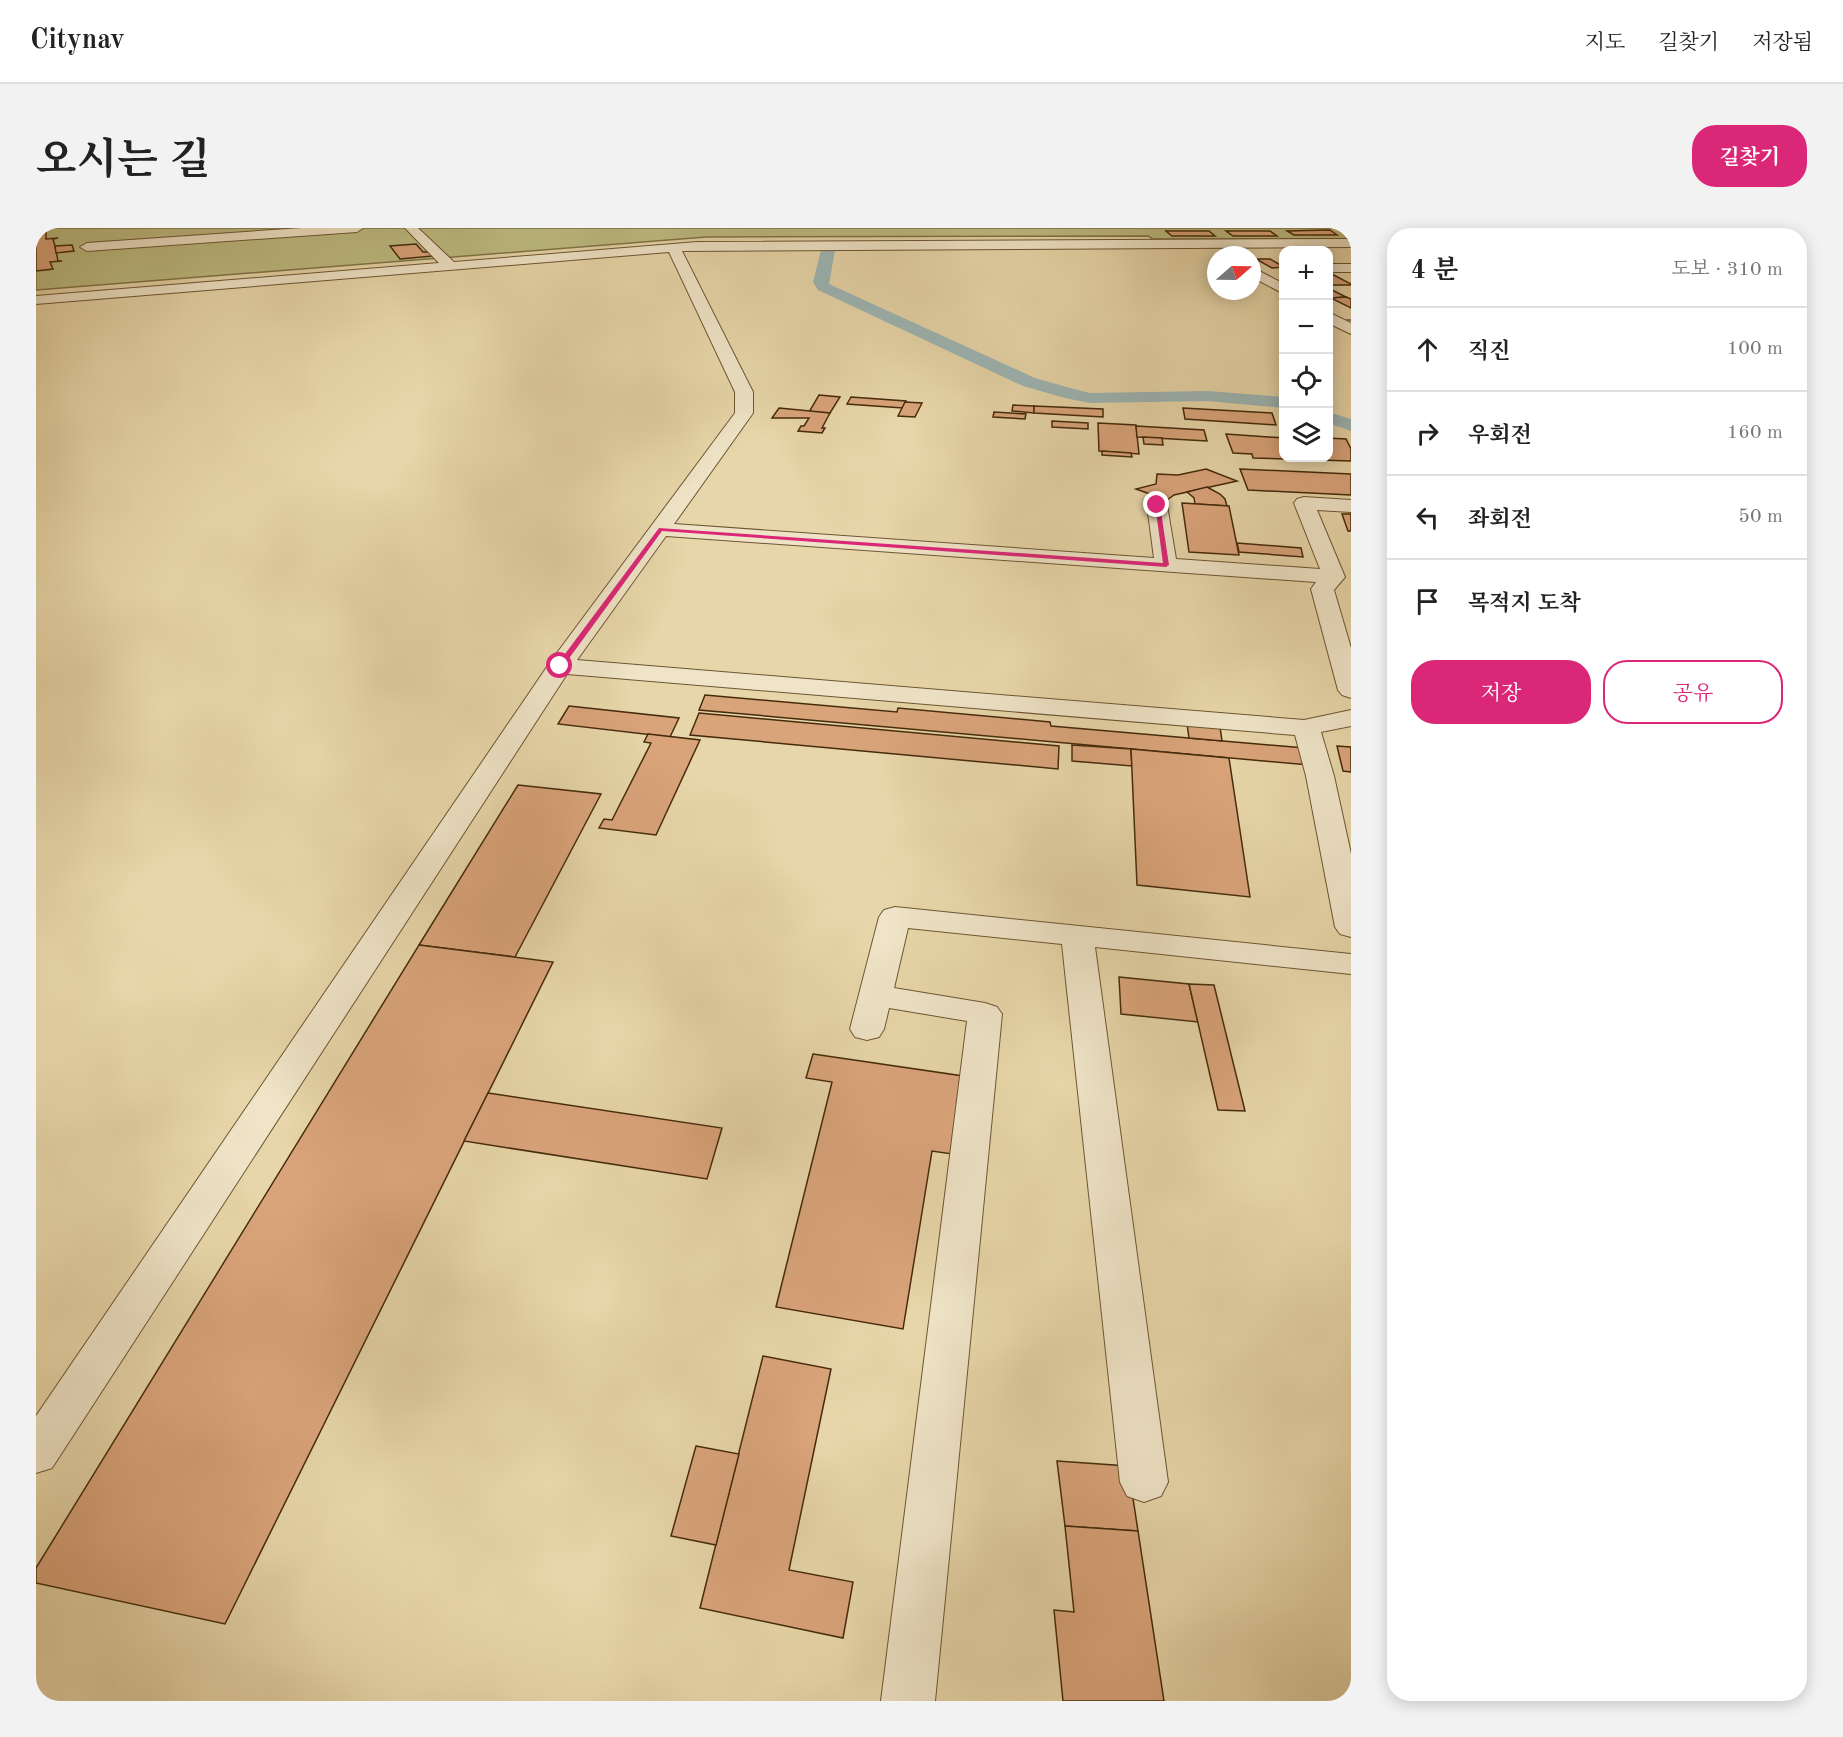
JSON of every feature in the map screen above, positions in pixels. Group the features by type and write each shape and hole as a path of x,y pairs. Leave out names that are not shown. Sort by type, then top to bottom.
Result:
{"street":[{"path":"136,228 142,248"},
{"path":"87,247 142,248 304,230 357,228"},
{"path":"411,228 449,265"},
{"path":"74,240 85,237 89,258 75,257"},
{"path":"36,300 153,285 673,247 1351,243"},
{"path":"36,1454 560,666 744,413 744,392 673,247"},
{"path":"1333,268 1351,268"},
{"path":"1261,277 1279,287"},
{"path":"1333,318 1351,329"},
{"path":"1334,577 1304,503 1351,506"},
{"path":"1157,505 1166,565"},
{"path":"661,529 1334,577"},
{"path":"1334,577 1322,590 1351,690"},
{"path":"560,666 1304,728 1351,718"},
{"path":"1308,733 1320,776 1351,927"},
{"path":"908,1701 985,1014 871,1012 895,917 1351,964"},
{"path":"1077,935 1144,1482"}],"shaded area":[{"path":"36,228 1351,228 1351,239 1153,239 1148,236 706,237 36,290"}],"building":[{"path":"1330,230 1337,235 1294,235 1287,231"},
{"path":"1166,231 1209,231 1215,236 1172,236"},
{"path":"1226,231 1270,231 1277,236 1233,236"},
{"path":"46,232 46,239 58,238 53,239 58,261 62,261 50,262 53,269 36,271 36,233"},
{"path":"416,244 423,252 429,252 433,256 400,259 390,246"},
{"path":"72,245 74,251 56,253 55,246"},
{"path":"1261,259 1270,259 1279,264 1279,267 1272,268 1261,262"},
{"path":"1333,275 1351,284 1333,285"},
{"path":"1333,290 1346,297 1333,298"},
{"path":"1333,299 1351,299 1351,308"},
{"path":"819,395 840,397 830,413 809,412"},
{"path":"851,397 906,401 903,408 847,404"},
{"path":"905,402 922,403 915,417 898,416"},
{"path":"1013,405 1034,406 1034,413 1012,411"},
{"path":"1034,406 1103,409 1103,417 1034,413"},
{"path":"779,408 830,413 822,428 825,428 822,433 798,431 809,418 772,418"},
{"path":"1183,408 1272,413 1276,425 1185,419"},
{"path":"994,412 1026,414 1025,419 993,417"},
{"path":"1052,421 1088,423 1088,429 1052,427"},
{"path":"1098,423 1136,425 1139,454 1099,451"},
{"path":"1136,426 1204,430 1207,441 1137,437"},
{"path":"1226,434 1279,438 1279,459 1253,458 1252,454 1233,453"},
{"path":"1143,437 1162,438 1163,445 1144,444"},
{"path":"1333,438 1346,439 1351,449 1351,461 1333,460"},
{"path":"1102,451 1131,453 1132,457 1102,455"},
{"path":"1206,469 1237,481 1174,495 1167,500 1136,489 1156,484 1157,474 1178,475"},
{"path":"1240,469 1351,474 1351,495 1248,490"},
{"path":"1207,487 1220,494 1227,506 1195,504 1194,498 1187,492"},
{"path":"1182,503 1229,506 1239,555 1189,552"},
{"path":"1342,514 1351,514 1351,531 1348,531"},
{"path":"1237,543 1301,548 1303,557 1239,552"},
{"path":"705,695 897,712 898,708 1050,722 1051,726 1305,748 1309,765 699,710"},
{"path":"569,706 679,718 670,737 558,724"},
{"path":"699,713 1059,746 1058,769 690,735"},
{"path":"1187,724 1220,727 1222,741 1189,738"},
{"path":"648,734 700,740 656,835 599,828 604,819 612,820 651,743 644,742"},
{"path":"1072,745 1131,749 1132,766 1072,761"},
{"path":"1337,746 1351,747 1351,772 1343,771"},
{"path":"1131,749 1229,758 1250,897 1137,885"},
{"path":"518,785 601,794 515,957 419,945"},
{"path":"419,945 553,962 225,1624 36,1583 36,1568"},
{"path":"1119,977 1189,984 1198,1022 1121,1014"},
{"path":"1189,984 1214,985 1245,1111 1218,1110"},
{"path":"813,1054 963,1076 952,1154 932,1151 903,1329 776,1307 832,1082 806,1078"},
{"path":"488,1093 722,1128 707,1179 464,1141"},
{"path":"763,1356 831,1369 789,1570 853,1582 843,1638 700,1608"},
{"path":"696,1446 739,1454 716,1545 671,1536"},
{"path":"1057,1461 1128,1466 1138,1531 1065,1526"},
{"path":"1065,1526 1138,1531 1164,1701 1063,1701 1054,1610 1074,1612"}],"waterway":[{"path":"828,250 820,282 823,287 1029,382 1090,398 1208,396 1279,403"},
{"path":"1333,419 1351,425"}],"route":[{"path":"560,666 661,529 1166,565 1157,505"}]}
